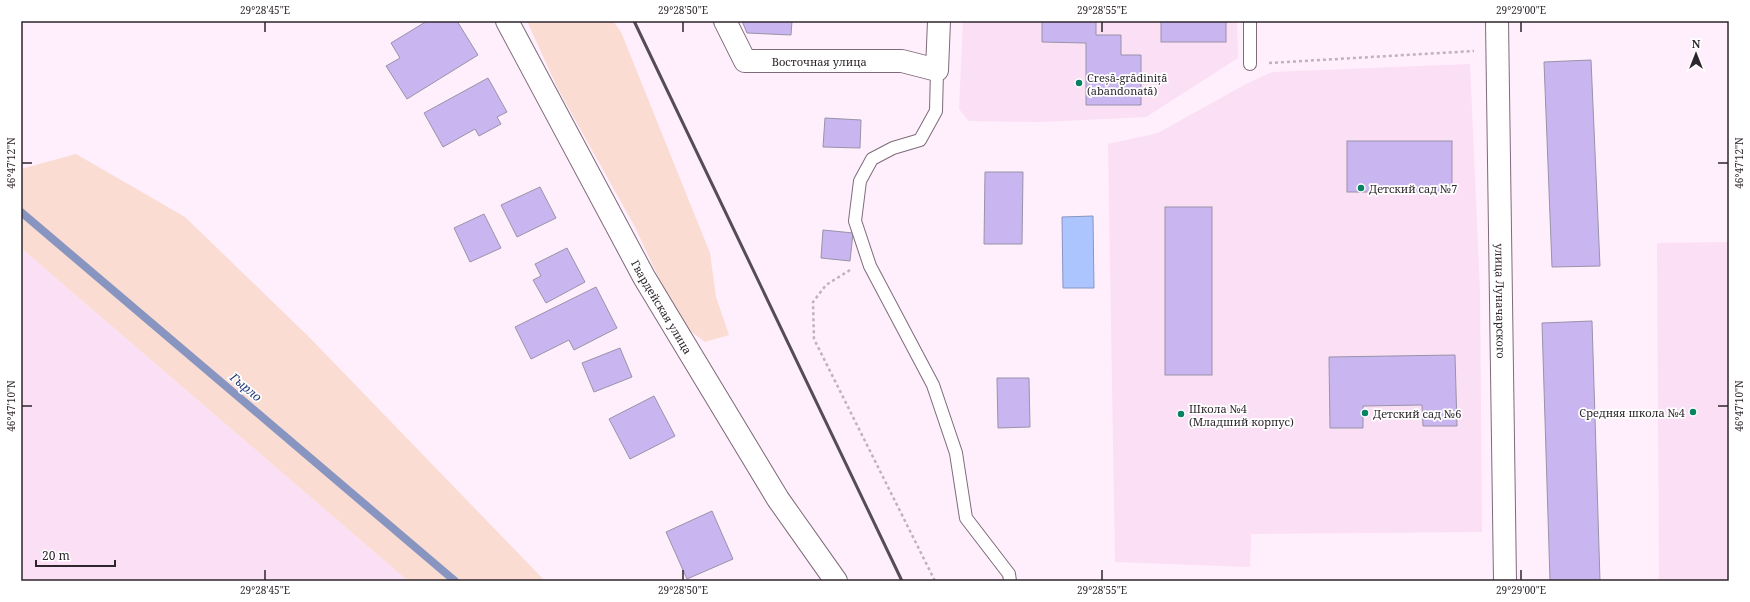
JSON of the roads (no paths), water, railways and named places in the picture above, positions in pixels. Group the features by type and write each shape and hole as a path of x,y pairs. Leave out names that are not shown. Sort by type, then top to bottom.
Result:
{"street":[{"name":"Гвардейская улица","path":"507,21 644,277 778,499 836,581"},
{"name":"Восточная улица","path":"725,21 745,61 902,61 937,70"},
{"path":"937,70 939,21"},
{"name":"улица Луначарского","path":"1497,21 1505,581"}],"lane":[{"path":"1250,21 1250,64"},
{"path":"937,70 936,111 920,140 893,148 872,159 860,181 854,221 868,258 933,385 956,454 966,518 1009,574 1010,581"}],"water":[{"path":"1093,216 1094,288 1063,288 1062,217"}],"waterway":[{"name":"Гырло","path":"21,212 455,581"}],"railway":[{"path":"634,21 902,581"}],"place":[{"name":"Creșă-grădiniță (abandonată)","path":"1079,83"},
{"name":"Детский сад №7","path":"1361,188"},
{"name":"Средняя школа №4","path":"1693,412"},
{"name":"Детский сад №6","path":"1365,413"},
{"name":"Школа №4 (Младший корпус)","path":"1181,414"}]}
